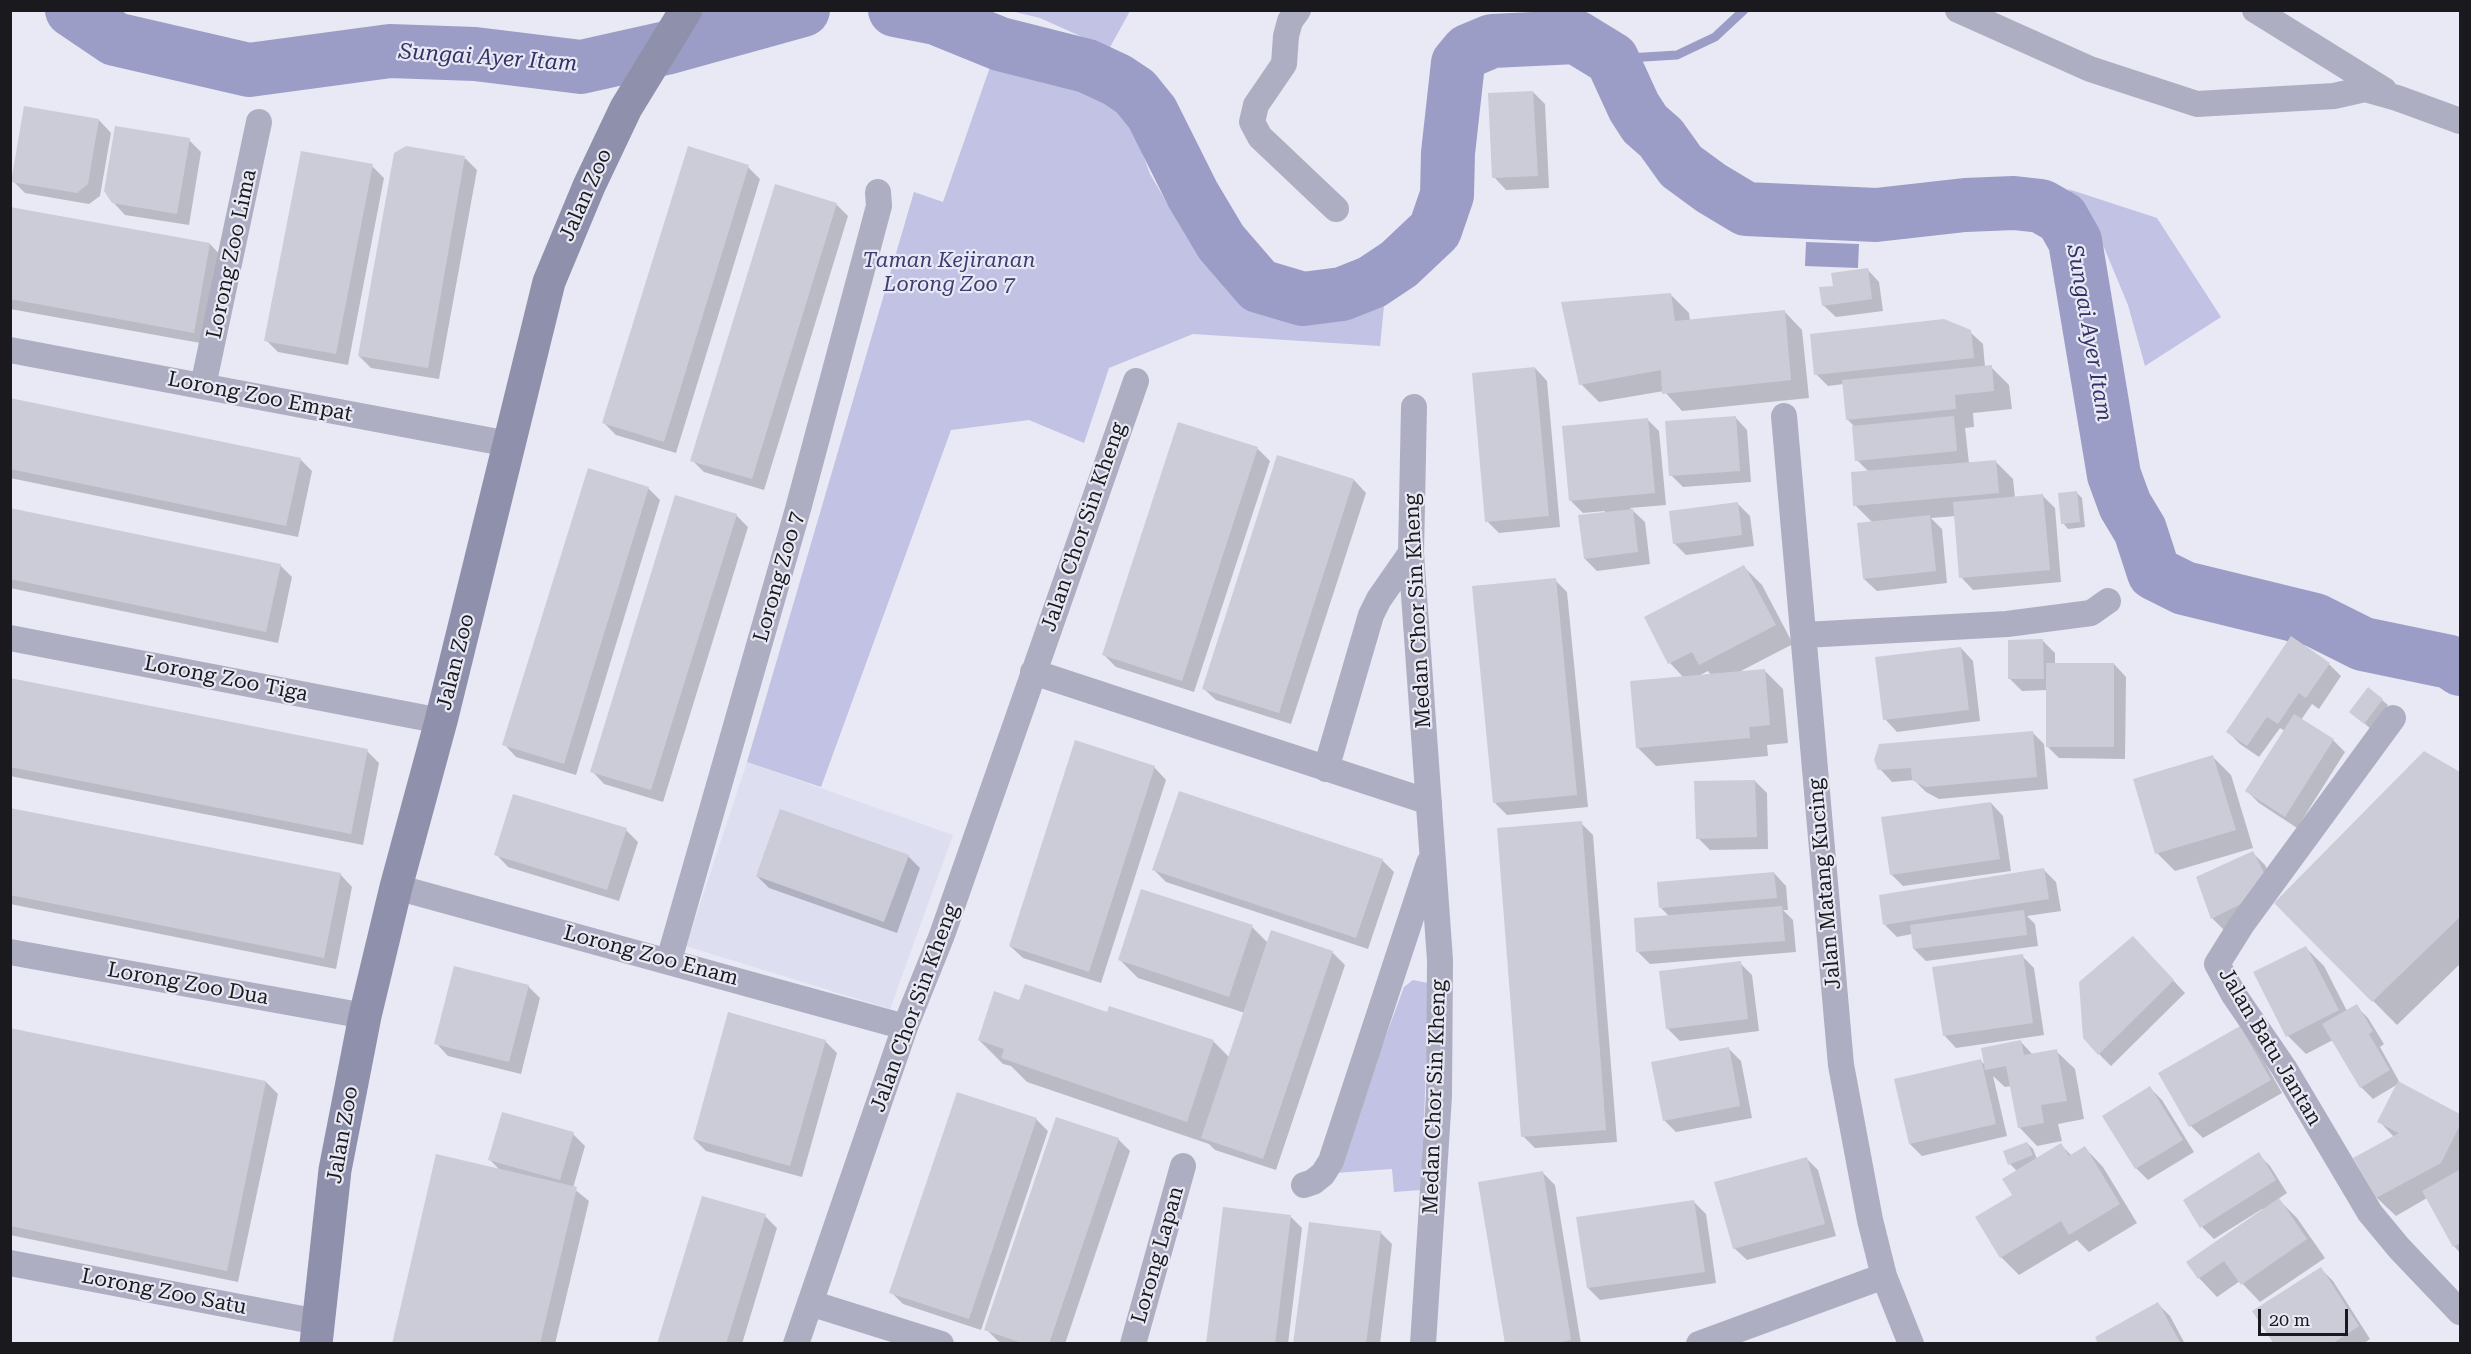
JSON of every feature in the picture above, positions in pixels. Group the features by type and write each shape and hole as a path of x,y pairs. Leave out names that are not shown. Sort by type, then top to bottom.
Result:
{"main road":[{"name":"Jalan Zoo","path":"317,1333 335,1170 365,1016 396,886 441,721 549,282 589,186 626,108 687,10"}],"street":[{"path":"1298,10 1290,21 1286,36 1284,64 1256,105 1252,122 1260,137 1336,209"},
{"path":"1958,10 2090,69 2197,104 2334,96 2365,89 2460,121"},
{"path":"2255,10 2397,98"},
{"name":"Lorong Zoo Lima","path":"203,386 259,122"},
{"name":"Lorong Zoo 7","path":"669,960 798,509 879,206 878,192"},
{"name":"Lorong Zoo Empat","path":"10,350 509,444"},
{"name":"Jalan Chor Sin Kheng","path":"796,1344 905,1027 942,935 1136,381"},
{"name":"Medan Chor Sin Kheng","path":"1414,407 1411,554 1440,960 1439,1096 1423,1344"},
{"name":"Jalan Matang Kucing","path":"1784,416 1841,1065 1870,1220 1884,1276 1911,1344"},
{"path":"1326,769 1371,615 1379,599 1411,554"},
{"path":"1804,635 2007,624 2091,613 2108,601"},
{"name":"Lorong Zoo Tiga","path":"10,638 441,721"},
{"path":"1033,672 1429,802"},
{"name":"Jalan Batu Jantan","path":"2393,718 2242,924 2217,964 2234,995 2284,1068 2370,1213 2399,1248 2460,1312"},
{"name":"Medan Chor Sin Kheng","path":"1304,1185 1313,1182 1323,1174 1331,1161 1433,851"},
{"name":"Lorong Zoo Enam","path":"396,886 905,1027"},
{"name":"Lorong Zoo Dua","path":"10,952 365,1016"},
{"name":"Lorong Lapan","path":"1133,1344 1183,1166"},
{"name":"Lorong Zoo Satu","path":"10,1263 317,1333"},
{"path":"1700,1344 1884,1276"},
{"path":"810,1303 941,1344"}],"shaded area":[{"path":"1806,242 1859,244 1858,268 1805,266"},
{"path":"747,762 953,835 890,1009 686,946"}],"green space":[{"path":"1011,11 1130,11 1109,49 1040,18"},
{"name":"Taman Kejiranan Lorong Zoo 7","path":"990,67 1103,93 1125,105 1150,174 1190,242 1247,293 1279,310 1328,312 1385,295 1380,346 1193,334 1109,368 1084,443 1029,420 951,430 821,787 747,762 914,192 943,202"},
{"path":"2068,189 2157,218 2221,317 2145,366 2128,305 2098,233"},
{"path":"1413,980 1428,983 1429,997 1421,1190 1394,1192 1392,1169 1335,1173 1404,987"}],"building":[{"path":"1533,91 1538,176 1492,178 1488,93"},
{"path":"24,106 99,119 88,184 77,193 11,182"},
{"path":"115,126 190,138 177,214 112,203 104,191"},
{"path":"406,146 465,156 428,368 358,356 394,153"},
{"path":"688,146 749,165 664,442 602,423"},
{"path":"301,151 373,164 336,354 264,341"},
{"path":"775,184 837,203 752,479 690,461"},
{"path":"10,207 210,243 194,333 10,299"},
{"path":"1868,268 1872,299 1822,306 1819,287 1833,286 1831,273"},
{"path":"1671,293 1675,321 1785,310 1791,380 1662,394 1661,370 1579,385 1561,302"},
{"path":"1944,319 1971,330 1974,358 1814,375 1810,334"},
{"path":"1992,365 1994,391 1955,395 1956,409 1846,420 1842,380"},
{"path":"1535,367 1549,516 1485,522 1472,373"},
{"path":"10,398 301,458 286,526 10,469"},
{"path":"1736,416 1740,471 1669,476 1665,421"},
{"path":"1954,416 1957,451 1855,461 1852,426"},
{"path":"1648,418 1655,493 1569,501 1562,426"},
{"path":"1178,422 1258,447 1182,681 1102,655"},
{"path":"1277,455 1354,479 1279,713 1202,689"},
{"path":"1996,460 1999,493 1853,506 1851,472"},
{"path":"588,468 649,487 564,764 502,745"},
{"path":"2077,491 2080,522 2061,524 2058,493"},
{"path":"2043,494 2050,570 1959,578 1953,502"},
{"path":"675,495 737,514 651,790 590,772"},
{"path":"1738,502 1742,535 1673,544 1669,511"},
{"path":"10,508 281,564 266,632 10,579"},
{"path":"1633,509 1638,552 1584,559 1578,515"},
{"path":"1930,515 1936,571 1863,579 1857,523"},
{"path":"1744,565 1776,625 1699,665 1692,652 1668,664 1644,617"},
{"path":"1556,578 1577,795 1493,803 1472,586"},
{"path":"2291,636 2330,663 2306,698 2299,693 2278,724 2267,717 2247,746 2226,732"},
{"path":"2043,639 2044,679 2008,679 2008,640"},
{"path":"1961,647 1969,710 1883,720 1875,657"},
{"path":"2046,663 2114,663 2114,747 2046,747"},
{"path":"1765,669 1770,725 1749,727 1750,738 1636,748 1630,681"},
{"path":"10,678 368,749 351,834 10,767"},
{"path":"2368,687 2383,699 2364,724 2349,712"},
{"path":"2294,714 2334,739 2285,817 2245,791"},
{"path":"2033,731 2037,777 1925,787 1912,780 1911,768 1878,770 1874,760 1879,744"},
{"path":"1075,740 1155,766 1089,972 1009,946"},
{"path":"2424,751 2460,772 2460,917 2372,1002 2274,903"},
{"path":"2213,755 2236,830 2155,854 2133,779"},
{"path":"1755,780 1757,837 1696,839 1694,781"},
{"path":"1179,791 1383,859 1356,938 1152,870"},
{"path":"513,794 627,828 607,890 494,855"},
{"path":"1991,802 2000,859 1890,875 1881,817"},
{"path":"10,808 341,873 324,958 10,895"},
{"path":"780,809 909,855 884,922 756,876"},
{"path":"1582,821 1606,1130 1521,1137 1497,828"},
{"path":"2253,851 2267,879 2253,898 2211,919 2196,877"},
{"path":"2044,868 2049,899 1883,925 1879,895"},
{"path":"1774,872 1777,898 1659,908 1657,882"},
{"path":"1141,889 1253,925 1229,997 1118,960"},
{"path":"1782,906 1785,941 1636,952 1634,918"},
{"path":"2024,910 2027,935 1913,949 1910,925"},
{"path":"1271,930 1333,951 1263,1159 1201,1138"},
{"path":"2133,936 2174,980 2098,1055 2083,1038 2079,982"},
{"path":"2306,946 2339,1010 2286,1037 2253,972"},
{"path":"2023,954 2033,1023 1943,1036 1932,967"},
{"path":"1741,961 1748,1019 1666,1029 1659,971"},
{"path":"454,966 529,985 509,1062 434,1044"},
{"path":"1025,984 1107,1012 1109,1006 1214,1040 1187,1122 1001,1058 1004,1049 978,1040 994,991 1019,1000"},
{"path":"2357,1004 2373,1031 2369,1034 2390,1070 2360,1088 2322,1024"},
{"path":"728,1012 826,1040 790,1166 693,1139"},
{"path":"2240,1026 2271,1080 2189,1127 2158,1073"},
{"path":"10,1028 266,1081 227,1271 10,1226"},
{"path":"2021,1040 2024,1055 2057,1049 2067,1101 2041,1105 2044,1123 2018,1128 2006,1066 1985,1070 1981,1048"},
{"path":"1729,1047 1740,1106 1663,1121 1651,1062"},
{"path":"1981,1059 1996,1124 1909,1144 1894,1079"},
{"path":"2398,1081 2460,1114 2460,1125 2441,1163 2376,1198 2353,1158 2399,1133 2377,1122"},
{"path":"2150,1086 2183,1140 2135,1169 2102,1116"},
{"path":"957,1092 1037,1118 969,1319 889,1293"},
{"path":"502,1112 574,1132 560,1180 488,1160"},
{"path":"1056,1117 1119,1138 1049,1344 1025,1344 984,1330"},
{"path":"2027,1142 2033,1155 2008,1165 2003,1151"},
{"path":"2061,1143 2069,1156 2085,1146 2120,1204 2069,1235 2061,1221 2000,1258 1975,1217 2012,1195 2002,1179"},
{"path":"2259,1152 2276,1180 2200,1228 2183,1200"},
{"path":"436,1154 577,1187 540,1344 392,1344"},
{"path":"1807,1157 1825,1224 1733,1249 1714,1182"},
{"path":"2459,1170 2460,1243 2453,1247 2422,1191"},
{"path":"1543,1171 1571,1340 1552,1344 1505,1344 1478,1182"},
{"path":"702,1196 766,1214 726,1344 657,1344"},
{"path":"2279,1198 2307,1239 2241,1285 2224,1261 2198,1279 2186,1262"},
{"path":"1694,1200 1705,1272 1587,1288 1576,1217"},
{"path":"1223,1207 1291,1215 1275,1344 1206,1344"},
{"path":"1309,1222 1381,1231 1366,1344 1293,1344"},
{"path":"2321,1267 2359,1326 2332,1344 2274,1344 2252,1311"},
{"path":"2158,1302 2181,1344 2098,1344 2095,1337"}],"waterway":[{"name":"Sungai Ayer Itam","path":"72,10 115,39 249,70 390,51 475,54 581,67 666,48 803,10"},
{"name":"Sungai Ayer Itam","path":"895,10 936,18 1000,44 1087,66 1117,80 1135,92 1152,113 1193,195 1221,242 1259,286 1303,299 1342,294 1372,282 1399,264 1435,230 1447,195 1448,153 1458,63 1468,51 1492,41 1576,37 1612,59 1634,107 1645,124 1661,138 1681,166 1746,209 1876,215 1965,205 2014,203 2041,206 2062,218 2075,241 2114,475 2125,505 2140,530 2154,573 2184,588 2315,620 2363,644 2450,662 2460,669"},
{"name":"Sungai Ayer Itam","path":"1612,59 1677,55 1715,37 1744,10"}]}
